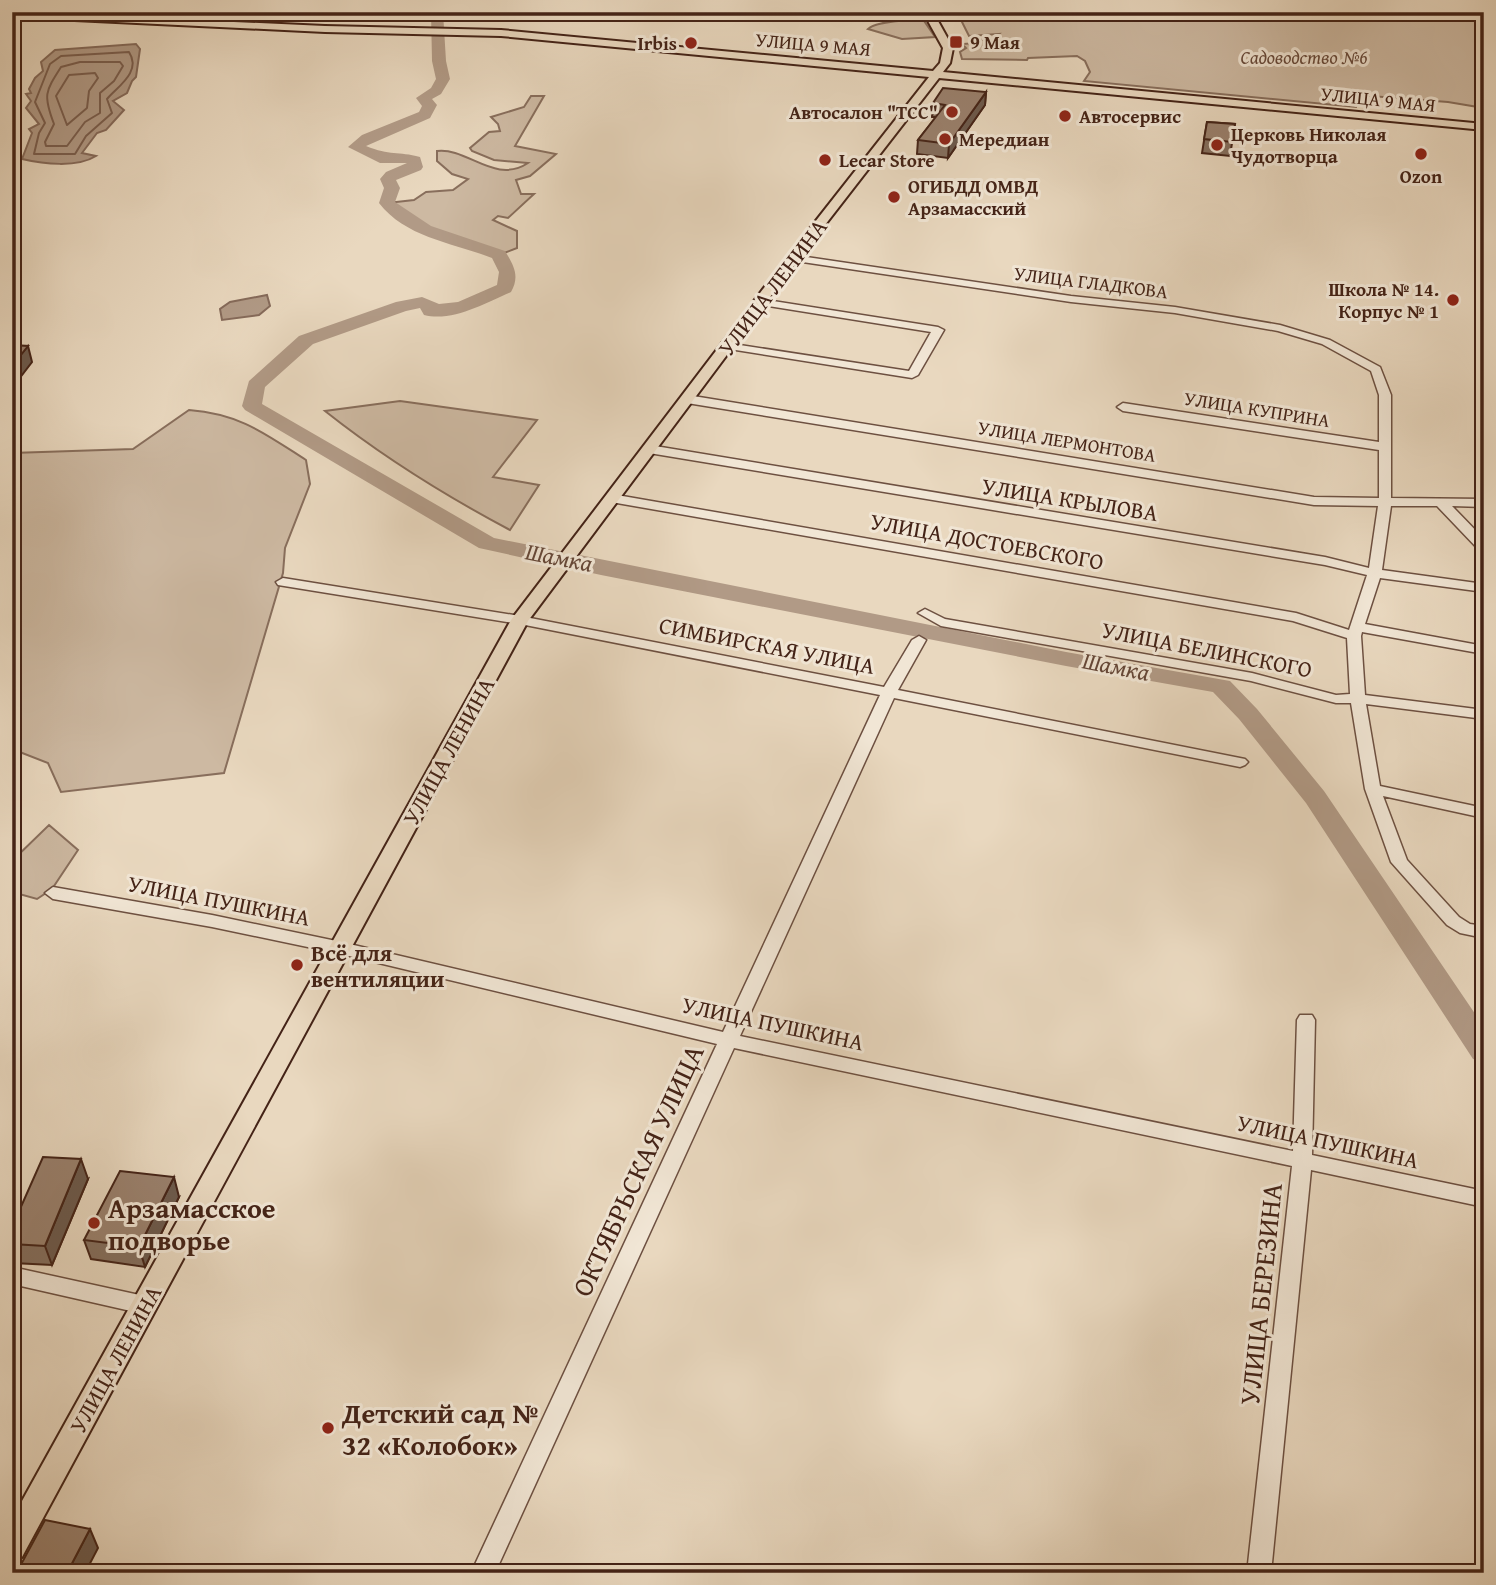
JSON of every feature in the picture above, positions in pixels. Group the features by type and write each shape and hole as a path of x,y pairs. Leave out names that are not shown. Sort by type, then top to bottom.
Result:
{"main road":[{"name":"УЛИЦА ЛЕНИНА","path":"12,1547 520,620 948,56 948,48 928,12"},
{"name":"УЛИЦА 9 МАЯ","path":"12,13 312,28 445,30 564,38 1484,127"}],"street":[{"name":"УЛИЦА ГЛАДКОВА","path":"793,258 1071,299 1175,310 1280,328 1326,342 1376,369 1385,395 1386,447"},
{"path":"727,346 912,375 938,330 760,302"},
{"name":"УЛИЦА ЛЕРМОНТОВА","path":"687,399 1314,501 1385,504 1484,503"},
{"name":"УЛИЦА КУПРИНА","path":"1123,407 1386,447"},
{"path":"1386,447 1385,504 1375,573 1355,631 1358,698 1373,789 1399,862 1453,921 1466,929 1484,932"},
{"name":"УЛИЦА КРЫЛОВА","path":"649,449 1325,561 1375,573 1484,588"},
{"name":"УЛИЦА ДОСТОЕВСКОГО","path":"611,498 1296,617 1355,631 1484,650"},
{"path":"1441,504 1484,547"},
{"name":"СИМБИРСКАЯ УЛИЦА","path":"283,582 520,620 1240,762"},
{"name":"УЛИЦА БЕЛИНСКОГО","path":"930,618 1252,677 1336,699 1358,698 1484,715"},
{"name":"ОКТЯБРЬСКАЯ УЛИЦА","path":"482,1573 889,692 919,640"},
{"path":"1373,789 1484,813"},
{"name":"УЛИЦА ПУШКИНА","path":"53,894 212,921 341,948 728,1040 1484,1199"},
{"name":"УЛИЦА БЕРЕЗИНА","path":"1259,1573 1302,1161 1306,1020"},
{"path":"12,1275 144,1305"}],"green space":[{"path":"140,12 402,12 405,21"},
{"path":"902,12 918,12 935,37 902,39 868,29 905,20"},
{"name":"Садоводство №6","path":"957,12 1484,12 1484,108 1448,102 1358,95 1356,107 1084,81 1090,72 1085,61 1077,56 1027,60 962,59 960,52 966,48 962,44 977,43 979,39 991,41 999,34 969,36"},
{"path":"531,96 544,96 515,146 556,154 530,176 516,180 521,194 534,194 508,218 498,216 493,220 517,231 517,248 499,255 439,235 411,223 387,203 414,200 426,192 453,190 468,179 452,174 437,161 437,151 459,154 504,170 516,169 528,163 494,160 470,148 489,132 500,131 498,124 491,117 524,107"},
{"path":"400,401 537,420 493,477 539,485 510,530 414,475 325,411"},
{"path":"189,410 237,420 277,441 306,460 310,484 285,548 283,573 224,773 61,792 48,763 12,749 12,453 133,449"},
{"path":"49,825 78,850 52,889 37,899 12,892 12,861"}],"water":[{"path":"136,44 140,49 136,77 127,93 113,101 124,110 106,130 97,133 82,153 96,156 70,164 22,159 32,133 29,129 39,124 26,108 31,101 26,94 31,93 29,89 35,78 43,71 41,62 55,50"},
{"path":"267,295 270,306 259,315 222,320 220,309 230,302"}],"building":[{"path":"943,88 986,92 949,144 918,140 945,105 933,103"},
{"path":"1207,122 1235,124 1232,142 1204,139"},
{"path":"12,345 28,346 12,366"},
{"path":"43,1157 81,1159 45,1246 12,1244 12,1227"},
{"path":"120,1171 174,1177 139,1247 84,1240"},
{"path":"45,1520 90,1529 67,1573 30,1573 18,1570"}],"waterway":[{"name":"Шамка","path":"437,12 439,61 443,79 436,91 423,98 430,105 425,115 367,138 356,147 385,160 415,160 415,167 388,179 392,188 387,203 411,223 499,255 508,272 505,288 462,307 430,311 431,306 422,302 402,306 306,340 256,385 252,406 487,543 601,568 1066,659 1221,686 1248,714 1315,797 1484,1051"}],"place":[{"name":"9 Мая","path":"956,42"},
{"name":"Irbis","path":"691,43"},
{"name":"Автосалон \"ТСС\"","path":"952,112"},
{"name":"Автосервис","path":"1065,116"},
{"name":"Мередиан","path":"945,139"},
{"name":"Церковь Николая Чудотворца","path":"1217,145"},
{"name":"Ozon","path":"1421,154"},
{"name":"Lecar Store","path":"825,160"},
{"name":"ОГИБДД ОМВД Арзамасский","path":"894,197"},
{"name":"Школа № 14. Корпус № 1","path":"1453,300"},
{"name":"Всё для вентиляции","path":"297,965"},
{"name":"Арзамасское подворье","path":"94,1223"},
{"name":"Детский сад № 32 «Колобок»","path":"328,1428"}]}
